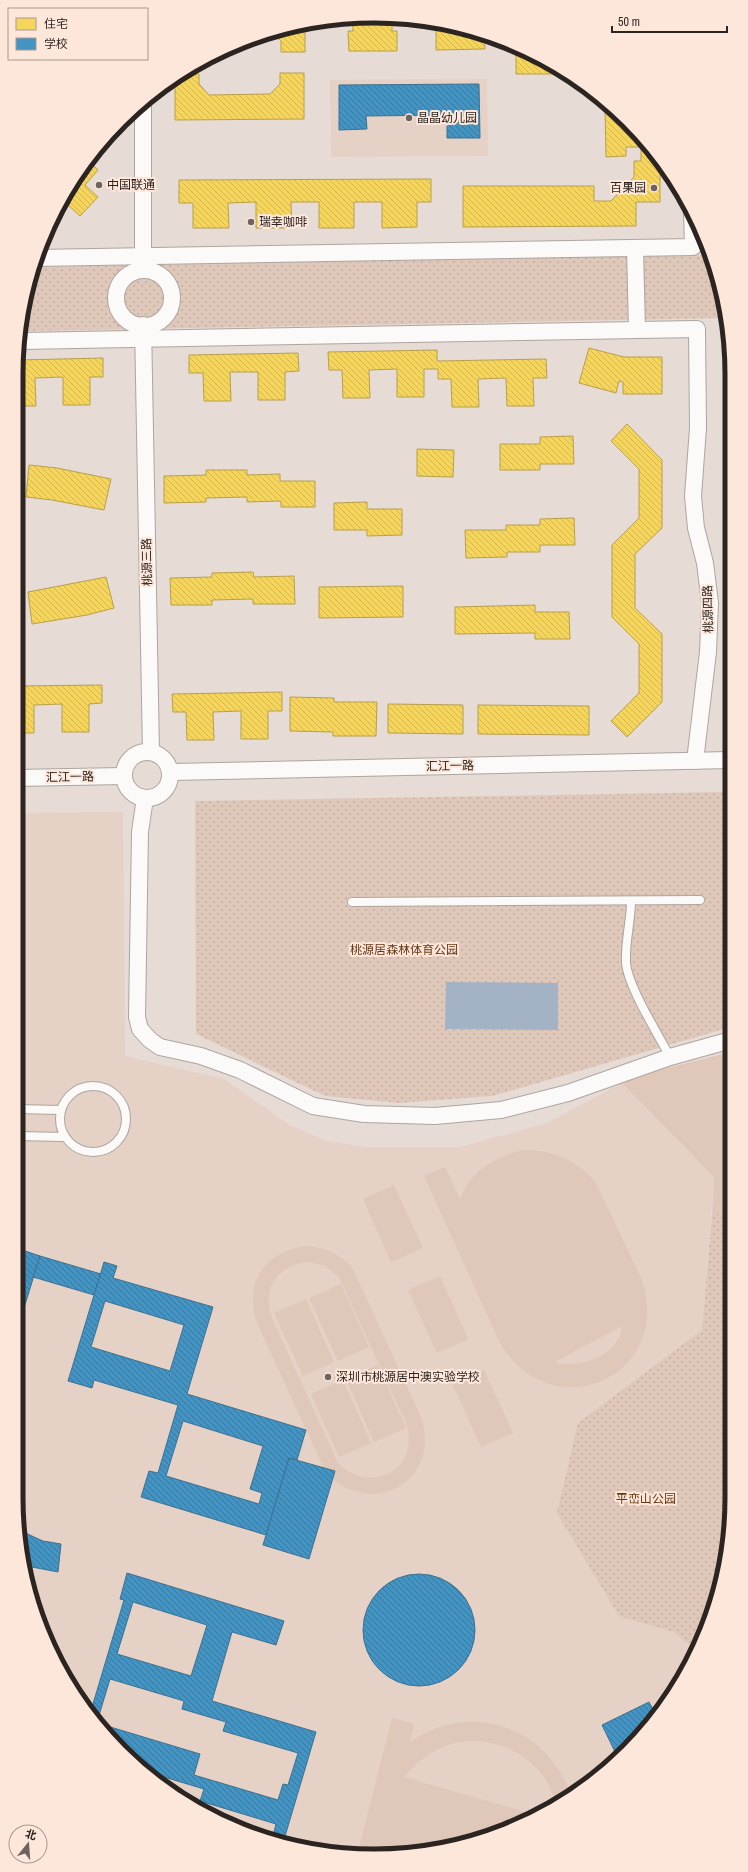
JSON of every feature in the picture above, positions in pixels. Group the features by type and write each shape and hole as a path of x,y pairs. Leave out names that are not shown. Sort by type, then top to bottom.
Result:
{"street":[{"path":"143,110 143,263 124,278 118,286 116,294 119,312 143,332"},
{"path":"43,258 143,263 693,247 692,227"},
{"path":"25,341 143,332 637,330 635,248"},
{"path":"143,263 164,279 169,287 171,296 167,313 143,332"},
{"name":"桃源四路","path":"637,330 697,329 698,428 693,510 705,563 710,603 708,652 695,761"},
{"name":"桃源三路","path":"143,332 151,752"},
{"path":"151,752 164,758 171,772 170,779 164,791 158,795 145,798 138,796 128,788 124,776 127,763 131,758 137,754 151,752"},
{"name":"汇江一路","path":"171,772 725,760"},
{"name":"汇江一路","path":"23,778 124,776"},
{"path":"145,798 140,832 137,1017 140,1029 150,1040 160,1047 200,1056 240,1070 313,1106 364,1114 435,1116 501,1110 568,1094 670,1057 725,1042"}],"lane":[{"path":"352,902 700,900"},
{"path":"631,901 631,919 626,943 626,963 630,981 670,1057"},
{"path":"98,1087 114,1095 124,1110 125,1124 121,1137 106,1149 88,1152 71,1144 65,1137 60,1119 61,1110 71,1094 79,1089 98,1087"},
{"path":"23,1109 61,1110"},
{"path":"23,1136 65,1137"}],"shaded area":[{"name":"晶晶幼儿园","path":"487,79 488,156 331,157 330,80"},
{"name":"深圳市桃源居中澳实验学校","path":"123,812 125,1056 224,1079 291,1126 327,1141 364,1147 460,1147 547,1123 622,1083 714,1177 702,1330 578,1423 619,1615 674,1632 692,1647 678,1674 666,1693 638,1729 622,1746 605,1762 569,1790 529,1813 465,1837 420,1846 397,1848 374,1849 328,1846 283,1837 261,1830 219,1813 198,1802 179,1790 143,1762 110,1729 96,1712 70,1674 59,1653 35,1589 26,1544 23,1498 23,813"}],"green space":[{"path":"704,255 713,283 720,318 26,331 35,283 40,267"},
{"name":"桃源居森林体育公园","path":"725,792 725,1029 492,1096 399,1103 325,1096 196,1034 195,801"},
{"path":"725,1054 725,1213 712,1214 714,1177 622,1083 651,1072"},
{"path":"523,1150 534,1150 553,1154 571,1162 587,1173 595,1181 642,1280 647,1314 641,1343 625,1365 602,1380 576,1387 549,1384 522,1369 500,1343 424,1176 445,1167 460,1199 470,1180 485,1166 503,1156","holes":["622,1326 614,1345 597,1358 576,1364 555,1362"]},
{"path":"394,1185 423,1248 391,1262 363,1199"},
{"name":"平峦山公园","path":"725,1213 724,1521 722,1544 713,1589 692,1647 674,1632 619,1616 557,1513 578,1423 702,1330 712,1214"},
{"path":"305,1246 325,1249 342,1258 352,1267 421,1417 425,1440 422,1459 413,1475 399,1487 382,1493 364,1493 344,1487 326,1473 257,1323 253,1295 255,1283 260,1272 268,1263 278,1255","holes":["305,1262 324,1265 339,1277 406,1423 409,1439 406,1453 400,1465 390,1473 378,1477 365,1477 351,1473 338,1463 272,1318 269,1307 270,1289 279,1274 286,1269"]},
{"path":"440,1276 468,1339 437,1353 408,1290"},
{"path":"341,1284 369,1347 338,1361 309,1298"},
{"path":"306,1299 334,1362 303,1376 274,1313"},
{"path":"378,1365 406,1428 374,1442 346,1379"},
{"path":"484,1370 513,1433 481,1447 453,1385"},
{"path":"343,1380 371,1443 339,1457 311,1394"},
{"path":"392,1718 414,1724 410,1742 433,1729 457,1723 481,1722 504,1727 525,1737 544,1752 560,1771 569,1790 554,1799 551,1789 542,1774 529,1761 498,1745 480,1741 462,1742 445,1746 423,1759 404,1777 529,1813 487,1830 442,1842 397,1848 359,1848"}],"water":[{"path":"446,982 558,983 558,1030 445,1029"}],"building: 住宅":[{"path":"353,24 392,24 392,31 397,31 397,51 349,51 348,31 353,31"},
{"path":"305,30 305,52 281,52 281,41 277,37"},
{"path":"436,30 484,41 485,49 436,50"},
{"path":"516,53 556,74 516,74"},
{"path":"280,73 304,73 304,119 175,120 175,85 192,74 199,74 199,84 209,95 270,94 280,84"},
{"path":"605,110 638,143 660,171 660,202 636,202 636,226 463,227 463,186 594,186 594,201 611,201 634,177 634,161 641,161 641,147 626,147 626,156 606,157"},
{"path":"92,165 98,170 85,185 98,197 80,216 67,204"},
{"path":"431,179 431,202 417,202 417,227 382,228 382,202 354,202 354,228 319,228 319,202 291,202 292,228 256,228 256,202 228,203 229,228 193,228 193,203 179,203 179,180"},
{"path":"589,348 624,357 662,357 662,394 623,394 623,382 619,381 616,393 579,383"},
{"path":"437,350 437,361 546,359 547,378 533,378 534,406 507,406 506,378 478,379 479,407 452,407 451,379 438,379 438,369 424,369 424,397 397,397 397,369 369,370 370,398 343,398 342,370 329,370 328,352"},
{"path":"298,353 299,371 285,372 285,400 258,400 258,372 230,372 231,401 204,401 203,373 189,373 189,355"},
{"path":"103,358 103,377 90,377 90,405 63,405 63,377 35,378 36,406 23,406 24,360"},
{"path":"627,424 662,460 662,528 635,554 635,608 662,634 662,702 627,737 611,721 639,693 639,644 612,617 612,545 639,518 639,469 611,441"},
{"path":"573,436 574,464 540,464 540,470 500,470 500,444 540,444 540,437"},
{"path":"417,449 454,450 453,477 417,476"},
{"path":"29,465 57,468 111,479 104,510 52,500 26,497"},
{"path":"206,470 247,470 247,475 280,474 280,481 315,481 315,507 281,507 281,501 247,502 247,497 206,498 206,502 164,503 164,476 206,475"},
{"path":"367,502 367,509 402,509 402,535 367,536 367,530 334,530 334,503"},
{"path":"574,518 575,545 540,545 540,552 507,552 507,557 466,558 465,530 506,530 506,525 540,525 540,519"},
{"path":"253,572 254,577 294,576 295,604 253,604 253,599 212,600 212,605 171,605 170,578 212,577 212,573"},
{"path":"106,577 114,608 87,615 32,624 28,592"},
{"path":"403,586 403,617 319,618 319,587"},
{"path":"535,605 535,612 569,612 570,639 535,639 535,633 455,634 455,607"},
{"path":"102,685 102,703 89,704 89,732 62,732 62,704 34,705 34,733 23,733 23,686"},
{"path":"282,692 282,711 268,711 268,739 241,739 241,711 213,712 214,740 187,740 186,712 173,712 172,694"},
{"path":"290,697 334,698 334,702 377,702 376,736 333,736 333,732 290,731"},
{"path":"388,704 463,705 463,734 388,733"},
{"path":"478,705 589,706 589,735 478,734"}],"building: 学校":[{"path":"479,84 480,138 447,138 447,115 366,116 367,129 339,130 339,85"},
{"path":"23,1250 40,1256 23,1311"},
{"path":"40,1256 101,1274 94,1295 33,1277"},
{"path":"104,1262 117,1266 113,1278 213,1307 187,1394 306,1430 297,1460 289,1458 266,1535 141,1497 149,1471 158,1473 178,1405 94,1380 92,1388 68,1381","holes":["105,1301 184,1325 170,1371 91,1347","183,1421 263,1446 250,1489 262,1493 259,1504 166,1476"]},
{"path":"289,1458 335,1471 309,1559 263,1545"},
{"path":"25,1533 43,1541 61,1544 58,1572 30,1567"},
{"path":"127,1573 284,1621 276,1645 232,1632 212,1701 316,1732 285,1837 274,1834 276,1824 200,1801 204,1789 160,1776 126,1746 108,1726 200,1754 194,1775 278,1800 283,1784 288,1785 298,1753 223,1731 226,1722 182,1709 184,1701 110,1679 99,1716 92,1707 124,1600 120,1599","holes":["133,1602 207,1625 191,1676 117,1654"]},
{"path":"419,1574 441,1578 459,1590 471,1608 475,1630 471,1652 459,1670 441,1682 419,1686 397,1682 379,1670 367,1652 363,1630 367,1608 379,1590 397,1578"},
{"path":"649,1702 653,1710 638,1729 615,1752 602,1725"}],"place":[{"name":"晶晶幼儿园","path":"409,118"},
{"name":"中国联通","path":"99,185"},
{"name":"百果园","path":"654,188"},
{"name":"瑞幸咖啡","path":"251,222"},
{"name":"深圳市桃源居中澳实验学校","path":"328,1377"}]}
